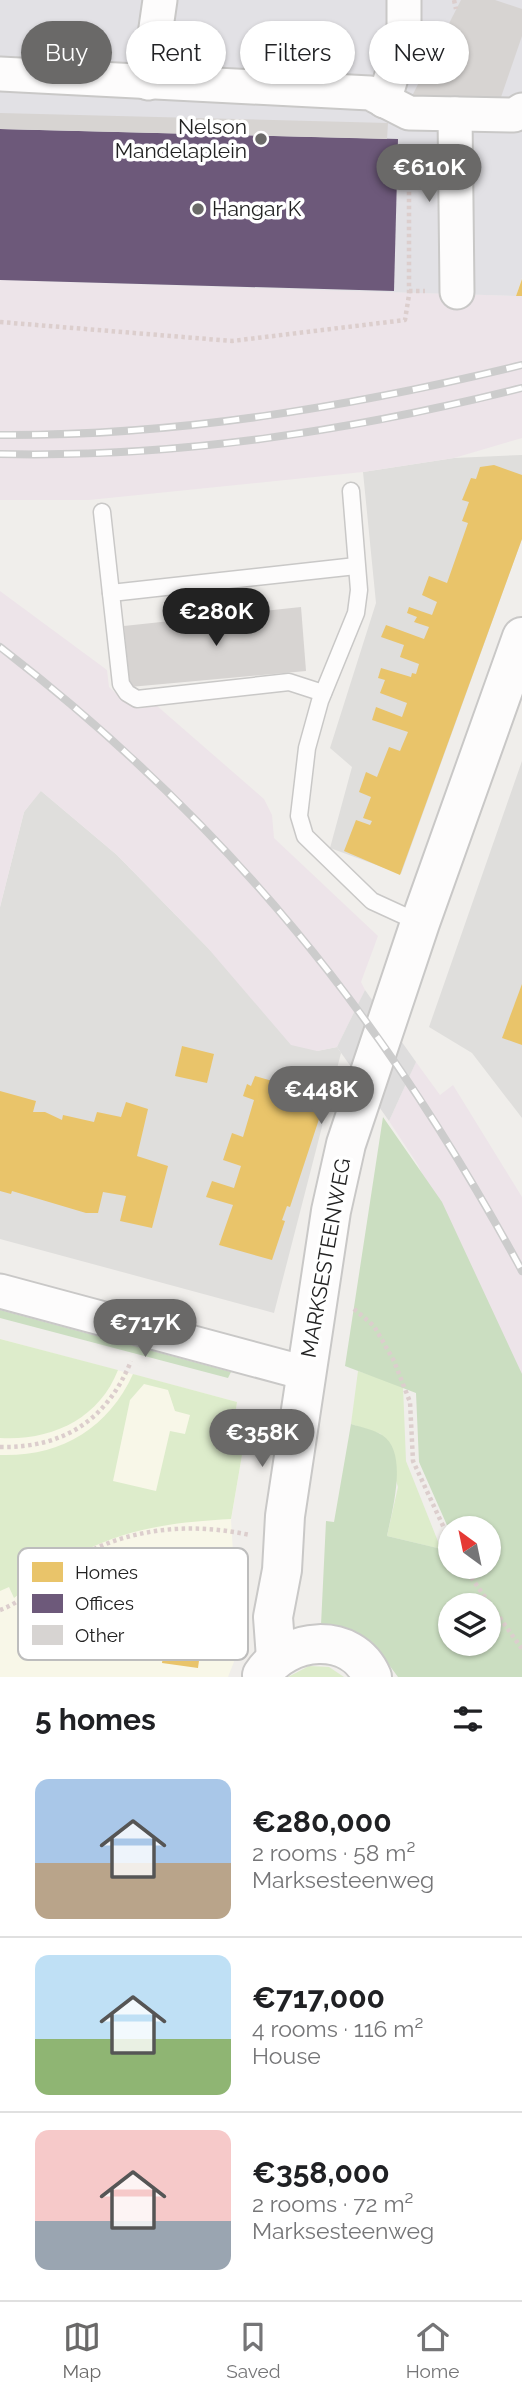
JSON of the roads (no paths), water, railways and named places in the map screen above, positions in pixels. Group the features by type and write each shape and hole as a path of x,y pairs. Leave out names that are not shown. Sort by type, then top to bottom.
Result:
{"street":[{"path":"157,21 160,0"},
{"path":"397,107 404,35 404,0"},
{"path":"0,74 126,82"},
{"path":"170,84 370,93 397,107 455,114 519,106"},
{"path":"455,114 457,292"},
{"name":"MARKSESTEENWEG","path":"269,1667 273,1617 305,1374 331,1211 346,1144 420,923 522,637"},
{"path":"0,1291 305,1374"},
{"name":"MARKSESTEENWEG","path":"283,1556 312,1643"},
{"path":"269,1667 293,1647 312,1643 334,1645 354,1655 372,1677"}],"lane":[{"path":"351,491 359,590 356,613 323,693 307,748 299,816 305,836 372,901 420,923"},
{"path":"102,512 121,684 127,693 137,699 289,682 323,693"},
{"path":"111,593 356,566"}],"railway":[{"path":"0,435 132,430 263,416 393,394 522,365"},
{"path":"0,454 132,451 263,439 393,417 522,388"},
{"path":"0,647 83,714 159,784 230,856 295,930 357,1009 415,1092 470,1179 522,1271"}],"place":[{"name":"Nelson Mandelaplein","path":"261,139"},
{"name":"Hangar K","path":"198,209"}]}
